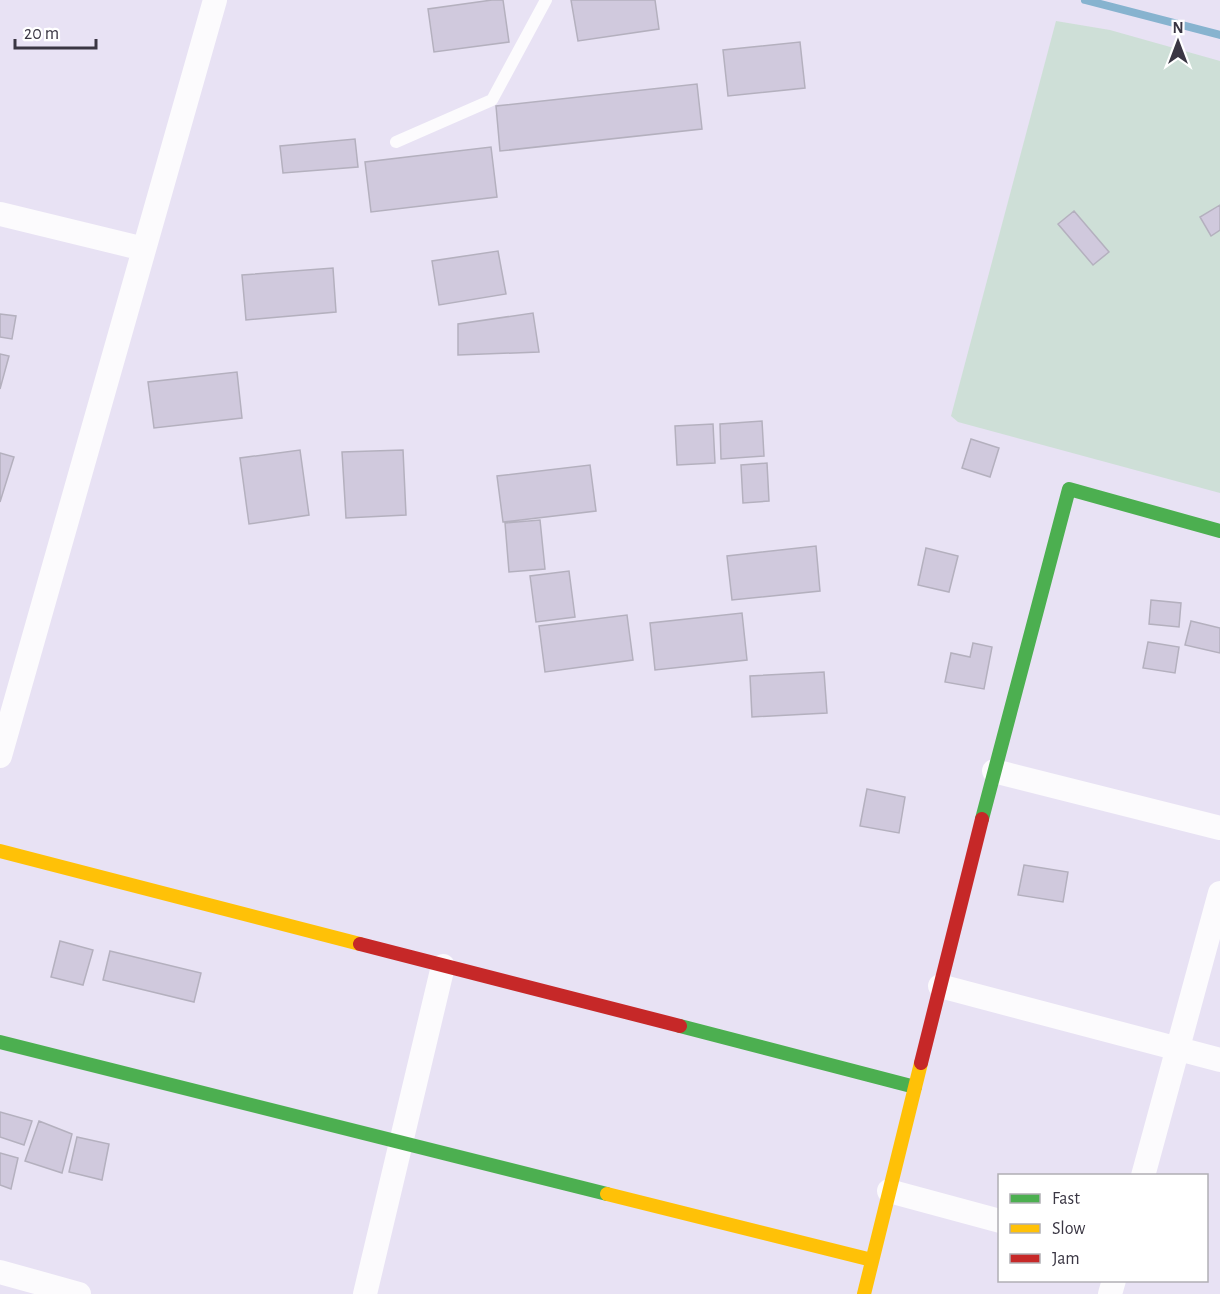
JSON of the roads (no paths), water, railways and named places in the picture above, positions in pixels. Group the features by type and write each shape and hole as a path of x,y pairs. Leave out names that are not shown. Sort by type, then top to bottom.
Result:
{"street":[{"path":"0,756 8,695 144,249 214,0"},
{"path":"0,214 144,249"},
{"path":"864,1294 994,771 1069,489 1220,531"},
{"path":"994,771 1220,828"},
{"path":"0,851 915,1087"},
{"path":"1144,1174 1220,893"},
{"path":"365,1294 443,966"},
{"path":"940,986 1220,1060"},
{"path":"0,1042 873,1260"},
{"path":"889,1191 998,1221"},
{"path":"0,1272 79,1294"}],"lane":[{"path":"396,142 492,100 546,0"}],"waterway":[{"path":"1085,0 1220,35"}]}
